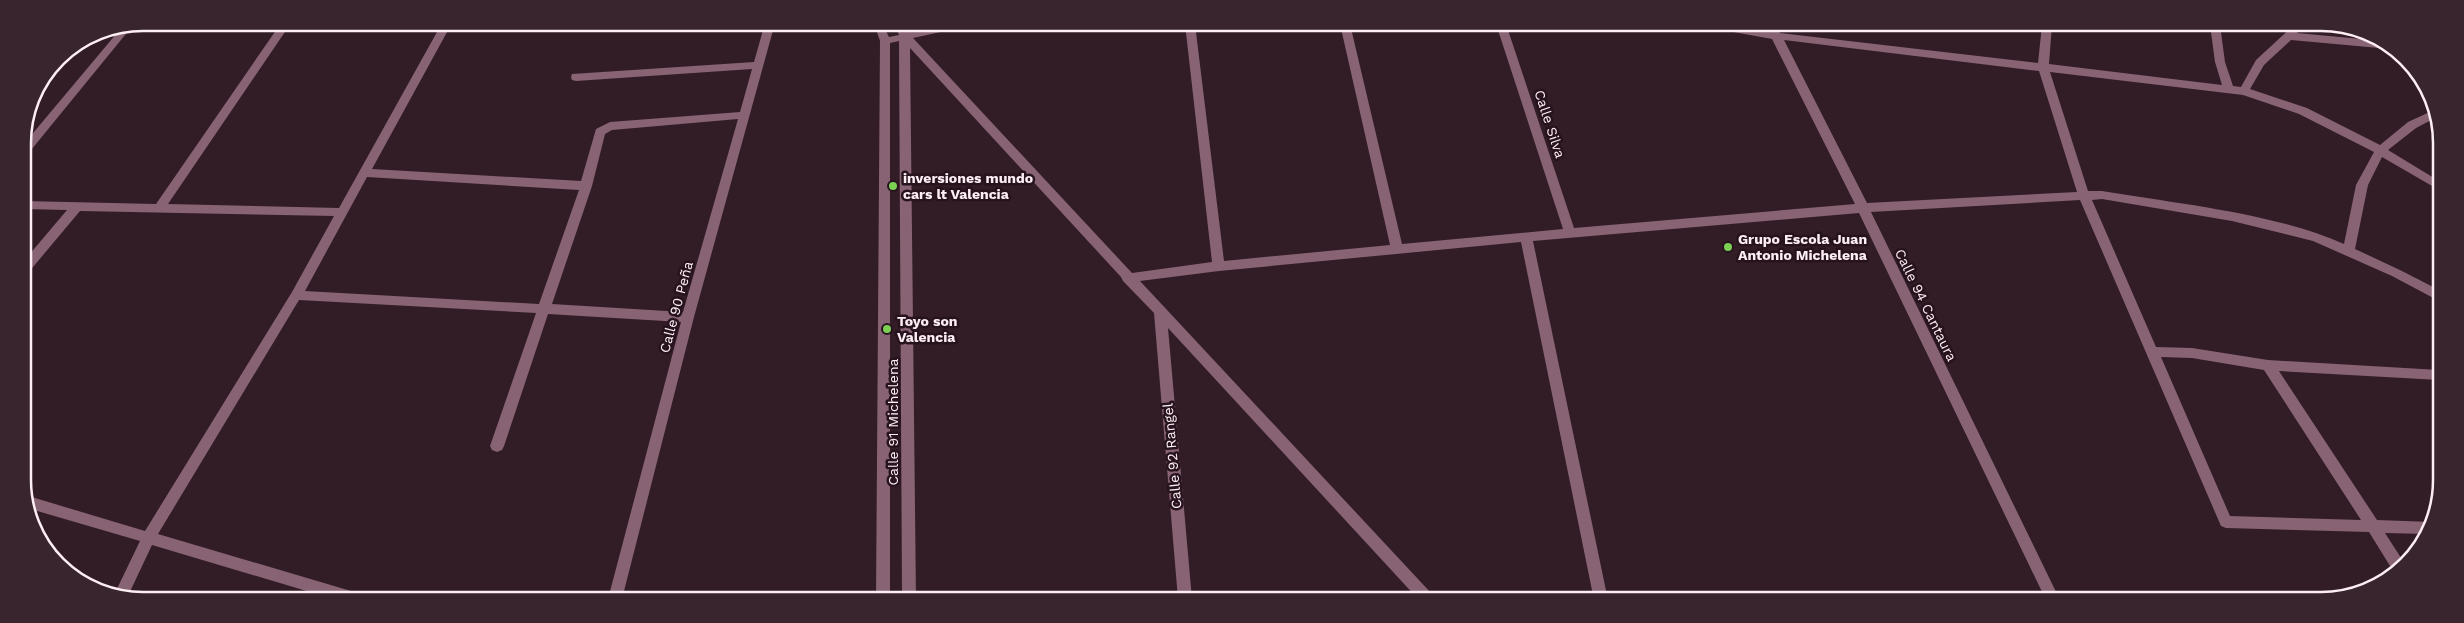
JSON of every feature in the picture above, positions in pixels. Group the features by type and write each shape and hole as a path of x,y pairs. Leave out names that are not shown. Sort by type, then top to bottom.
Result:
{"street":[{"path":"160,207 281,31"},
{"path":"124,590 148,539 296,295 443,31"},
{"name":"Calle 90 Peña","path":"617,592 688,317 768,31"},
{"path":"882,31 885,41 899,31"},
{"name":"Calle 91 Michelena","path":"902,31 909,592"},
{"path":"904,31 1127,278 1421,592"},
{"path":"1191,31 1219,266"},
{"path":"1347,31 1397,248"},
{"name":"Calle Silva","path":"1503,31 1570,233"},
{"name":"Calle 94 Cantaura","path":"1773,31 1863,208 2048,592"},
{"path":"1779,31 2043,67 2244,91 2304,111 2379,150 2433,182"},
{"path":"2046,31 2043,67 2084,196 2226,522 2422,528"},
{"path":"2216,31 2220,62 2229,90"},
{"path":"2244,91 2260,63 2293,31"},
{"path":"31,142 122,33"},
{"path":"2288,36 2370,43"},
{"name":"Calle 91 Michelena","path":"883,592 885,41"},
{"path":"576,77 758,65"},
{"path":"497,446 586,186 602,128 745,115"},
{"path":"2349,251 2363,177 2379,150 2405,130 2430,116"},
{"path":"364,173 586,186"},
{"path":"1127,278 1219,266 1397,248 1863,208 2102,195 2232,217 2316,236 2433,293"},
{"path":"31,205 343,212"},
{"path":"31,262 77,206"},
{"path":"1526,237 1599,592"},
{"path":"296,295 688,317"},
{"name":"Calle 92 Rangel","path":"1160,313 1184,592"},
{"path":"2152,352 2192,354 2268,364 2433,375"},
{"path":"2268,364 2396,563"},
{"path":"33,504 330,592"}],"place":[{"name":"inversiones mundo cars lt Valencia","path":"893,186"},
{"name":"Grupo Escola Juan Antonio Michelena","path":"1728,247"},
{"name":"Toyo son Valencia","path":"887,329"}]}
